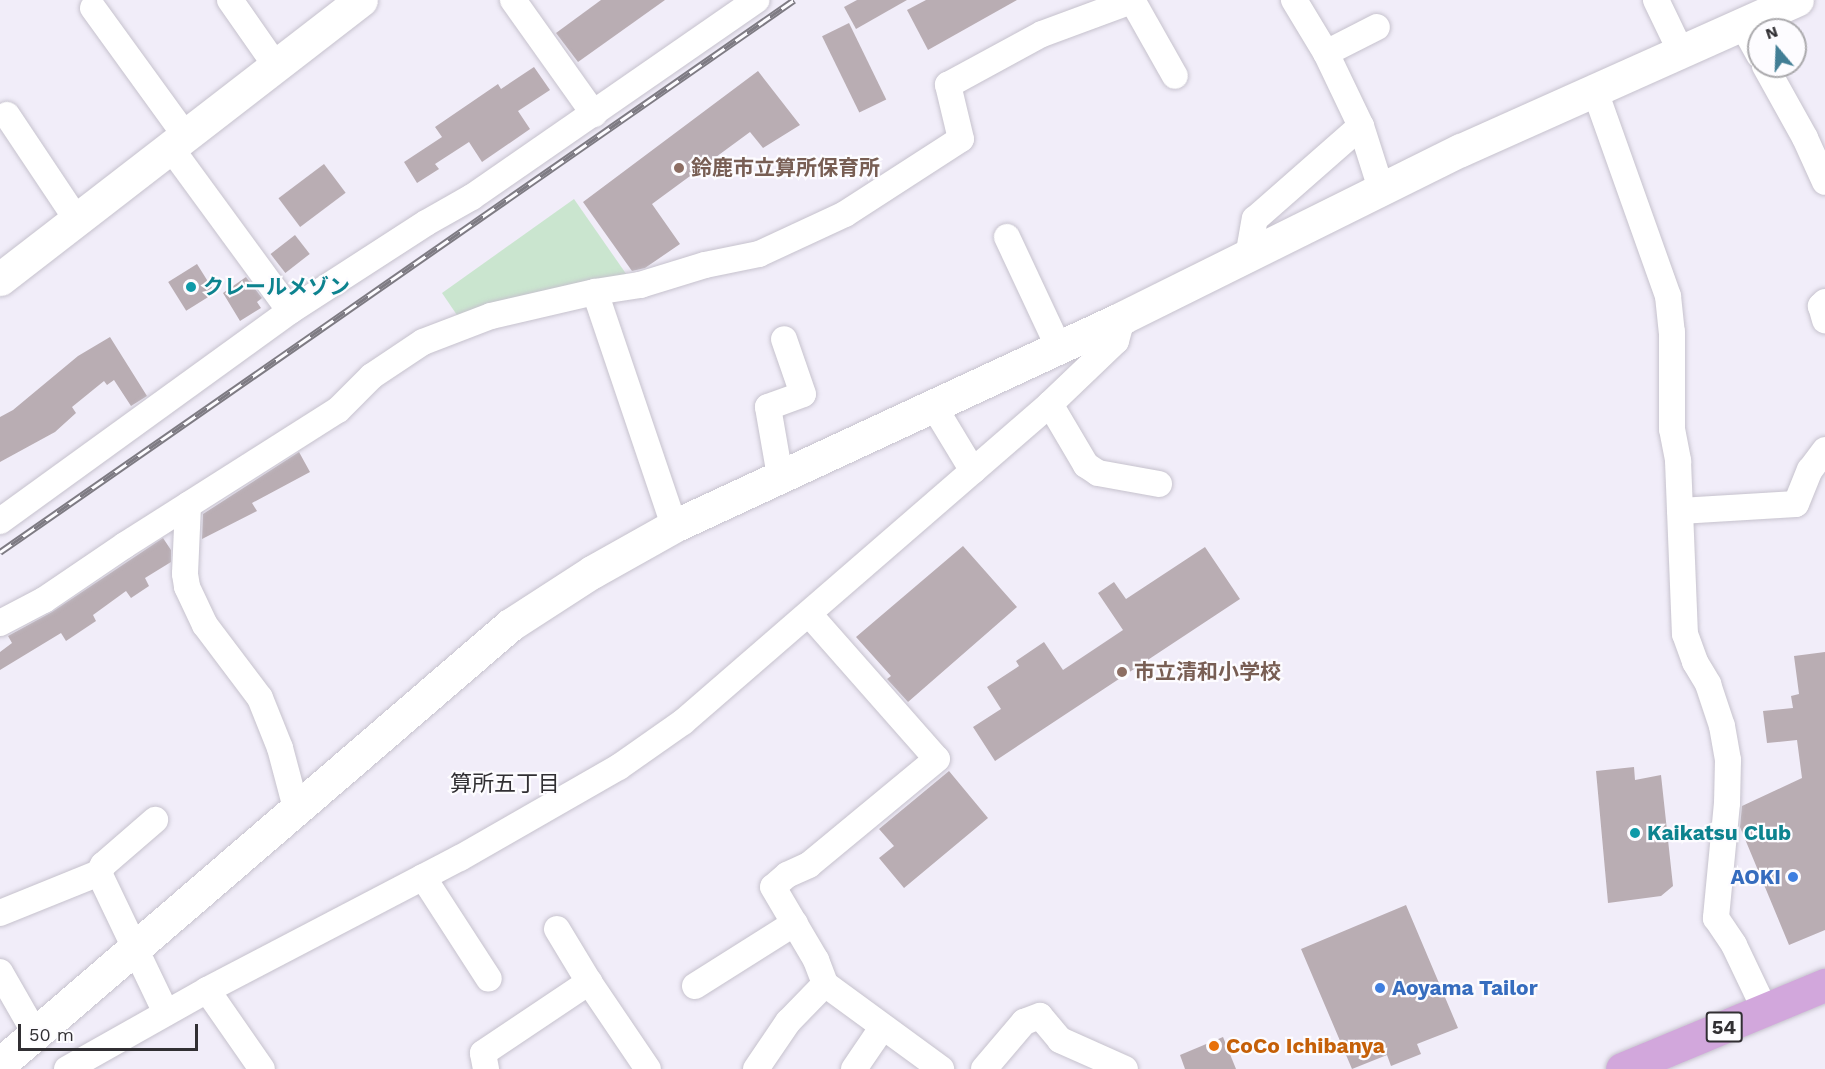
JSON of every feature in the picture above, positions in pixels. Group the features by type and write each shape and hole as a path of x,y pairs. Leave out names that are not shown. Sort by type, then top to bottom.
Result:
{"main road":[{"name":"54","path":"1622,1069 1825,985"}],"street":[{"path":"230,0 276,66"},
{"path":"0,279 361,0"},
{"path":"513,0 594,114"},
{"path":"0,521 290,311 426,223 472,197 757,0"},
{"path":"0,623 44,600 338,410 372,376 423,342 491,316 595,292 640,285 705,265 759,254 845,214 961,139 948,85 1042,34 1133,0 1175,76"},
{"path":"1294,0 1326,53 1361,126 1382,192"},
{"path":"1656,0 1681,52"},
{"path":"0,1064 510,625 592,572 674,526 1122,318 1382,192 1461,150 1797,0"},
{"path":"93,8 290,311"},
{"path":"1742,24 1747,33"},
{"path":"1326,53 1377,27"},
{"path":"1772,78 1805,138 1825,182"},
{"path":"1595,92 1668,296 1672,332 1672,429 1678,461 1685,634 1695,662 1708,684 1722,726 1728,760 1727,803 1716,918 1734,945 1765,1010"},
{"path":"7,116 77,220"},
{"path":"1248,257 1255,219 1361,126"},
{"path":"1007,237 1059,348"},
{"path":"595,292 674,526"},
{"path":"1825,302 1821,306 1825,320"},
{"path":"67,1069 207,990 423,877 619,767 683,722 1050,404 1116,341 1122,318"},
{"path":"780,476 768,407 803,394 784,339"},
{"path":"1050,404 1086,465 1098,473 1160,484"},
{"path":"933,405 973,471"},
{"path":"1680,512 1796,504 1810,470 1825,450"},
{"path":"188,505 185,574 187,587 205,625 260,698 280,748 296,808"},
{"path":"809,614 937,759 809,865 788,874 773,887 795,923 825,984 882,1028 941,1069"},
{"path":"0,913 99,873 103,865 155,820"},
{"path":"99,873 166,1013"},
{"path":"423,877 489,979"},
{"path":"695,986 795,923"},
{"path":"557,929 589,982 648,1069"},
{"path":"0,972 35,1033"},
{"path":"486,1069 483,1053 589,982"},
{"path":"756,1069 788,1022 825,984"},
{"path":"207,990 262,1069"},
{"path":"984,1069 1024,1022 1040,1016 1060,1040 1125,1069"},
{"path":"854,1069 882,1028"}],"green space":[{"path":"574,199 629,278 459,318 442,293"}],"building":[{"path":"601,0 665,0 578,62 556,33"},
{"path":"857,0 907,0 856,29 844,7"},
{"path":"926,0 1017,0 928,50 907,10"},
{"path":"849,23 886,99 859,113 822,36"},
{"path":"534,67 550,90 518,111 530,129 482,162 469,142 435,164 439,169 417,183 404,162 442,137 435,127 498,84 501,89"},
{"path":"758,71 800,125 763,148 750,132 652,204 680,244 645,268 632,271 583,202"},
{"path":"324,164 346,193 300,227 278,198"},
{"path":"295,235 310,254 285,273 271,254"},
{"name":"クレールメゾン","path":"197,264 215,293 186,311 168,282"},
{"path":"246,277 262,298 257,302 261,308 240,321 223,293"},
{"path":"110,337 147,396 131,406 114,380 107,385 104,381 72,407 76,413 55,432 0,462 0,417 13,410 78,356"},
{"path":"299,452 310,472 252,503 257,511 202,539 203,514"},
{"path":"163,538 171,550 171,562 145,578 149,586 131,598 126,591 93,615 96,621 66,641 61,633 0,670 0,652 12,643 8,636 52,612"},
{"path":"963,546 1017,607 908,702 887,679 891,676 856,637"},
{"path":"1205,547 1240,599 995,761 973,727 1001,709 987,687 1019,666 1016,661 1044,642 1063,670 1123,630 1098,593 1114,582 1126,599"},
{"name":"AOKI","path":"1825,652 1825,930 1789,945 1740,827 1742,806 1802,778 1797,740 1767,743 1763,711 1793,708 1791,696 1799,694 1794,656"},
{"name":"Kaikatsu Club","path":"1634,767 1635,780 1661,775 1673,886 1661,896 1608,903 1596,771"},
{"path":"949,771 988,818 904,888 879,858 894,846 879,829"},
{"name":"Aoyama Tailor","path":"1406,905 1458,1028 1417,1044 1421,1054 1391,1066 1387,1055 1352,1069 1301,949"},
{"name":"CoCo Ichibanya","path":"1223,1037 1236,1069 1185,1069 1180,1055"}],"railway":[{"path":"0,552 794,0"}],"place":[{"name":"鈴鹿市立算所保育所","path":"679,168"},
{"name":"クレールメゾン","path":"191,287"},
{"name":"市立清和小学校","path":"1122,672"},
{"name":"Kaikatsu Club","path":"1635,833"},
{"name":"AOKI","path":"1793,877"},
{"name":"Aoyama Tailor","path":"1380,988"},
{"name":"CoCo Ichibanya","path":"1214,1046"}],"district":[{"name":"算所五丁目","path":"505,784"}]}
